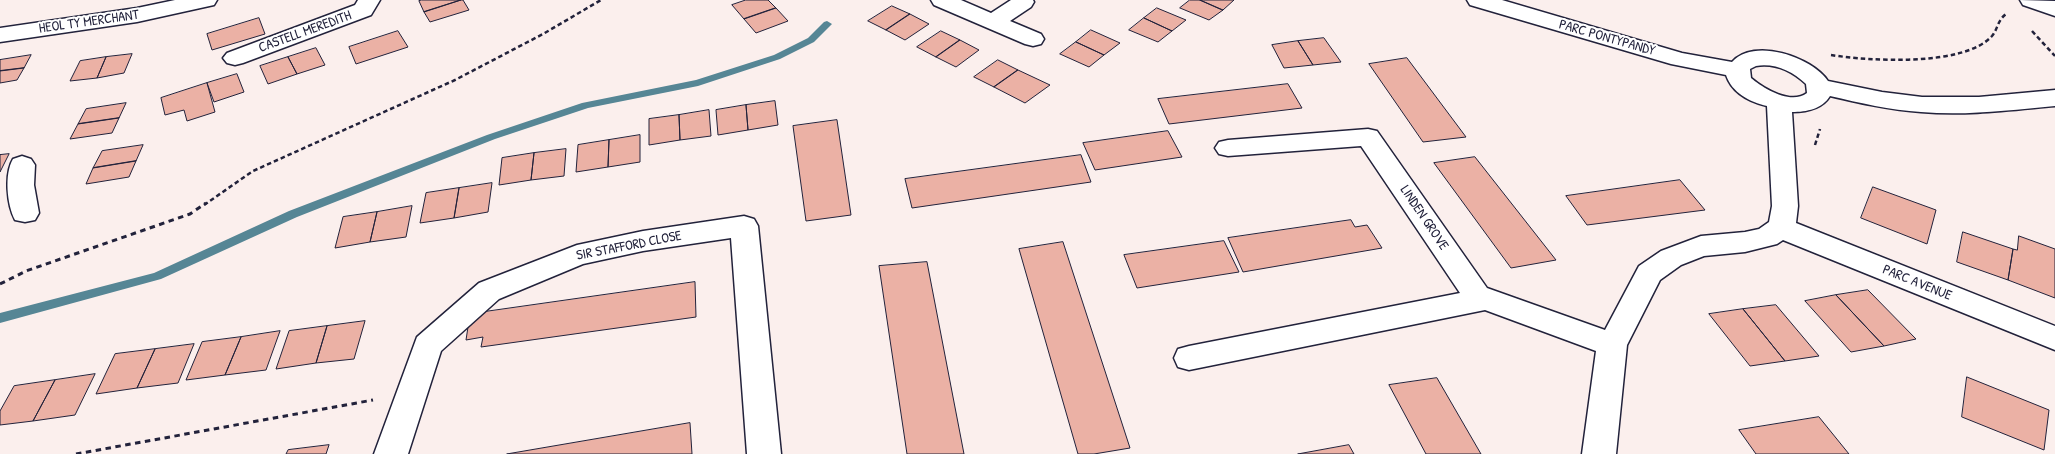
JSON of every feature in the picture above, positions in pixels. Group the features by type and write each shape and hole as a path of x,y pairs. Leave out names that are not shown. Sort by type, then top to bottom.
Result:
{"street":[{"name":"HEOL TY MERCHANT","path":"0,35 137,15 206,0"},
{"name":"CASTELL MEREDITH","path":"235,58 364,10 369,0"},
{"path":"942,0 1033,39"},
{"name":"PARC PONTYPANDY","path":"1478,0 1678,59 1737,70"},
{"path":"993,22 1023,2"},
{"path":"2022,4 2055,8"},
{"path":"1756,58 1781,60 1807,72 1816,79 1820,87 1820,94 1815,100 1794,104 1779,102 1753,92 1738,77 1737,70 1739,64 1746,60 1756,58"},
{"path":"1820,87 1902,103 1937,105 1972,106 2055,98"},
{"path":"1600,453 1612,345 1649,273 1671,258 1701,246 1745,242 1767,237 1780,228 1784,218 1785,206 1779,102"},
{"name":"LINDEN GROVE","path":"1228,148 1368,137 1477,296 1612,345"},
{"path":"15,181 25,213"},
{"name":"SIR STAFFORD CLOSE","path":"391,454 428,345 489,291 577,255 643,240 744,226 764,454"},
{"name":"PARC AVENUE","path":"1780,228 2055,338"},
{"path":"1189,358 1487,299"}],"path":[{"path":"0,284 26,271 190,214 254,171 455,80 543,34 601,0"},
{"path":"1824,54 1858,59 1900,61 1968,52 1992,36 1999,20 2022,4"},
{"path":"76,454 412,392"}],"building":[{"path":"461,0 424,12 419,1"},
{"path":"463,0 469,10 430,22 424,12"},
{"path":"746,0 768,0 776,8 744,19 732,5"},
{"path":"1190,0 1200,0 1223,10 1209,20 1180,8"},
{"path":"1200,0 1234,0 1223,10"},
{"path":"892,6 910,14 886,30 868,21"},
{"path":"776,8 788,21 756,33 744,19"},
{"path":"1157,8 1186,20 1172,31 1144,18"},
{"path":"910,14 929,24 905,40 886,30"},
{"path":"259,18 265,34 212,50 207,34"},
{"path":"1144,18 1172,31 1158,42 1129,30"},
{"path":"1091,30 1120,43 1104,55 1076,42"},
{"path":"398,31 408,47 356,64 349,47"},
{"path":"941,31 960,40 936,57 917,47"},
{"path":"1324,38 1341,62 1313,65 1298,41"},
{"path":"960,40 979,50 956,67 936,57"},
{"path":"1298,41 1313,65 1284,68 1272,45"},
{"path":"1076,42 1104,55 1089,67 1060,54"},
{"path":"316,48 325,65 297,74 288,57"},
{"path":"132,54 124,73 97,78 106,57"},
{"path":"31,55 24,68 0,71 0,60"},
{"path":"106,57 97,78 70,81 80,61"},
{"path":"288,57 297,74 268,84 260,66"},
{"path":"1407,58 1466,137 1423,142 1369,64"},
{"path":"998,60 1018,70 994,87 974,77"},
{"path":"24,68 17,80 0,83 0,71"},
{"path":"1018,70 1050,85 1025,103 994,87"},
{"path":"237,74 244,92 214,102 207,83"},
{"path":"207,83 215,112 187,121 184,110 165,115 161,98"},
{"path":"1288,84 1302,108 1169,124 1158,99"},
{"path":"775,101 778,125 748,130 746,105"},
{"path":"126,103 119,118 78,124 86,109"},
{"path":"746,105 748,130 718,135 716,110"},
{"path":"709,110 711,136 680,140 679,115"},
{"path":"679,115 680,140 649,145 649,119"},
{"path":"119,118 112,133 70,139 78,124"},
{"path":"837,120 851,215 806,221 793,126"},
{"path":"1168,131 1182,157 1095,170 1083,143"},
{"path":"640,135 640,162 608,167 609,140"},
{"path":"609,140 608,167 576,172 578,145"},
{"path":"143,145 136,161 93,168 102,151"},
{"path":"566,149 564,176 531,180 534,153"},
{"path":"534,153 531,180 499,185 502,158"},
{"path":"9,154 0,172 0,155"},
{"path":"1081,155 1091,182 912,208 905,179"},
{"path":"1475,157 1556,260 1511,268 1434,163"},
{"path":"136,161 129,177 86,184 93,168"},
{"path":"1680,180 1705,210 1587,225 1566,196"},
{"path":"492,183 488,212 454,218 459,188"},
{"path":"1873,187 1936,210 1927,244 1861,218"},
{"path":"459,188 454,218 420,223 426,193"},
{"path":"412,206 406,237 370,242 377,212"},
{"path":"377,212 370,242 335,248 343,217"},
{"path":"1351,220 1355,227 1367,225 1382,248 1243,272 1228,238"},
{"path":"1963,232 2013,249 2008,280 1957,262"},
{"path":"2019,236 2055,249 2055,298 2008,280 2013,249 2017,250"},
{"path":"1224,241 1239,272 1137,288 1124,255"},
{"path":"1063,242 1130,448 1094,454 1078,454 1019,249"},
{"path":"927,262 964,454 907,454 879,266"},
{"path":"695,282 696,317 481,347 483,337 466,340 470,314"},
{"path":"1868,290 1916,339 1884,346 1836,295"},
{"path":"1836,295 1884,346 1851,352 1805,301"},
{"path":"1776,305 1819,356 1785,361 1743,309"},
{"path":"1743,309 1785,361 1750,366 1709,314"},
{"path":"365,321 354,359 316,363 327,326"},
{"path":"327,326 316,363 276,369 289,331"},
{"path":"280,331 266,370 225,375 241,337"},
{"path":"241,337 225,375 186,380 202,342"},
{"path":"194,344 178,383 137,388 155,349"},
{"path":"155,349 137,388 96,394 115,354"},
{"path":"95,374 75,415 33,421 55,380"},
{"path":"1967,377 2049,410 2044,450 1962,417"},
{"path":"1437,378 1481,454 1426,454 1389,385"},
{"path":"55,380 33,421 0,425 0,411 14,386"},
{"path":"1819,417 1849,454 1756,454 1739,430"},
{"path":"690,423 692,454 507,454"},
{"path":"329,445 326,454 286,454 288,450"},
{"path":"1349,445 1354,454 1298,454"}],"waterway":[{"path":"0,318 157,276 293,214 491,137 586,105 698,83 777,57 811,40 827,24"}]}
